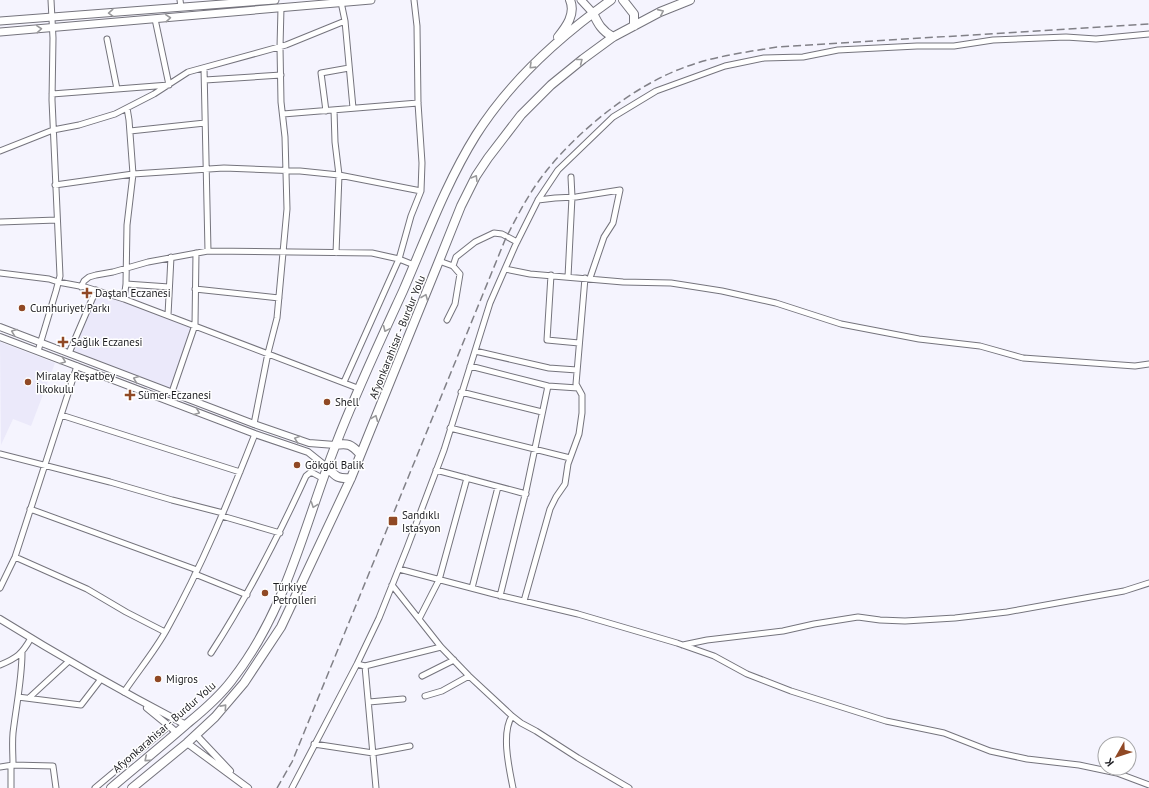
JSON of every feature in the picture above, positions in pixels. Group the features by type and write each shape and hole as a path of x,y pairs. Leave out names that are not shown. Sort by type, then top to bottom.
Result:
{"highway":[{"path":"552,47 568,23 571,13 570,0"},
{"name":"Afyonkarahisar - Burdur Yolu","path":"111,788 176,734 209,704 233,679 265,629 285,588 328,468 335,444 461,161 476,134 493,111 526,72 552,47 610,0"},
{"path":"624,0 634,14 634,26"},
{"name":"Afyonkarahisar - Burdur Yolu","path":"132,788 187,743 224,707 244,683 281,627 351,478 440,262 467,192 502,138 521,115 551,85 583,59 613,37 660,12 690,0"},
{"path":"593,13 604,32 613,37"},
{"path":"335,444 346,443 354,447 360,454"},
{"path":"328,468 334,475 341,479 351,478"},
{"path":"186,725 196,735"},
{"path":"176,734 187,743"}],"main road":[{"path":"0,21 180,4 275,0"},
{"path":"0,32 371,0"},
{"path":"581,0 593,13"}],"street":[{"path":"38,351 60,276 53,130 53,28 51,0"},
{"path":"344,382 399,259 411,216 421,191 422,163 418,102 417,26 414,0"},
{"path":"341,2 345,22 354,108"},
{"path":"254,424 276,318 287,209 280,47 281,8"},
{"path":"155,19 169,85"},
{"path":"0,151 53,130 79,125 115,114 154,94 188,72 280,47 345,22"},
{"path":"292,788 357,664 379,618 436,470 490,303 517,242 538,200 558,170 613,116 656,91 725,66 764,58 803,57 838,50 917,46 954,46 993,40 1066,37 1096,39 1149,34"},
{"path":"107,39 117,89"},
{"path":"204,68 205,169 208,251"},
{"path":"326,110 321,73 349,68"},
{"path":"204,80 281,75"},
{"path":"52,94 169,85"},
{"path":"283,114 418,102"},
{"path":"124,299 127,268 127,225 133,174 127,108"},
{"path":"334,110 335,142 339,175 336,253"},
{"path":"130,131 205,123"},
{"path":"55,185 133,174 224,168 286,170 339,175 421,191"},
{"path":"568,277 572,197 571,177"},
{"path":"524,601 550,509 565,484 568,464 579,434 582,413 582,395 576,384 579,343 587,278 604,236 613,224 620,190 538,200"},
{"path":"0,222 57,220"},
{"path":"453,266 456,257 476,242 494,233 502,234 517,242"},
{"path":"81,286 89,277 171,257 208,251 372,253 414,264"},
{"path":"172,392 195,326 196,253"},
{"path":"168,315 171,257"},
{"path":"440,262 453,266 460,274 455,304 447,320"},
{"path":"505,270 530,274 623,282 671,284 722,291 776,303 841,324 919,339 980,346 1023,358 1135,366 1149,364"},
{"path":"0,274 49,279 96,290 168,315 360,388"},
{"path":"551,275 547,340 579,343"},
{"path":"126,284 169,287"},
{"path":"195,289 279,298"},
{"path":"69,353 96,290"},
{"path":"0,327 254,424 309,443 335,444"},
{"path":"0,337 255,434 308,452 328,468"},
{"path":"475,351 549,368 577,370"},
{"path":"0,588 15,557 77,366"},
{"path":"470,366 548,386 578,388"},
{"path":"500,596 526,494 548,386"},
{"path":"461,392 542,412"},
{"path":"61,415 240,472"},
{"path":"450,428 570,458"},
{"path":"124,692 165,632 196,572 223,514 255,434"},
{"path":"0,454 110,482 223,514 280,533"},
{"path":"436,470 526,494"},
{"path":"211,653 247,595 280,533 306,476 311,472 324,479"},
{"path":"419,619 439,580 467,478"},
{"path":"472,588 498,487"},
{"path":"30,510 196,572 247,595"},
{"path":"15,557 87,589 126,612 165,632"},
{"path":"399,569 614,624 714,656 747,674 791,691 886,721 944,733 990,751 1026,759 1079,765 1117,772 1149,785"},
{"path":"682,645 707,640 783,631 858,617 905,621 954,618 1007,612 1124,591 1149,583"},
{"path":"392,585 441,647 469,676 512,716 521,723 629,788"},
{"path":"0,619 69,661 134,698 186,725"},
{"path":"0,665 10,661 22,653 31,638"},
{"path":"357,664 366,666 441,647"},
{"path":"11,788 13,735 22,667 22,653"},
{"path":"422,676 454,660"},
{"path":"30,697 69,661"},
{"path":"366,666 376,788"},
{"path":"426,696 442,691 469,676"},
{"path":"18,696 81,705 101,679"},
{"path":"134,698 169,726 176,734"},
{"path":"369,702 404,699"},
{"path":"512,716 507,726 507,743 513,788"},
{"path":"95,788 169,726"},
{"path":"196,735 239,781"},
{"path":"187,743 248,788"},
{"path":"314,744 373,753 410,746"},
{"path":"0,767 12,765 53,766 56,788"}],"shaded area":[{"path":"96,290 195,325 172,392 69,353"},
{"name":"Miralay Reşatbey İlkokulu","path":"0,342 55,363 31,426 13,419 1,445"}],"railway":[{"path":"277,788 292,762 505,240 524,204 547,170 593,123 630,96 668,74 688,66 743,53 777,47 1149,24"}],"place":[{"name":"Daştan Eczanesi","path":"87,293"},
{"name":"Cumhuriyet Parkı","path":"22,308"},
{"name":"Sağlık Eczanesi","path":"63,342"},
{"name":"Miralay Reşatbey İlkokulu","path":"28,382"},
{"name":"Sümer Eczanesi","path":"130,395"},
{"name":"Shell","path":"327,402"},
{"name":"Gökgöl Balik","path":"297,465"},
{"name":"Sandıklı Istasyon","path":"393,521"},
{"name":"Türkiye Petrolleri","path":"265,593"},
{"name":"Migros","path":"158,679"}]}
